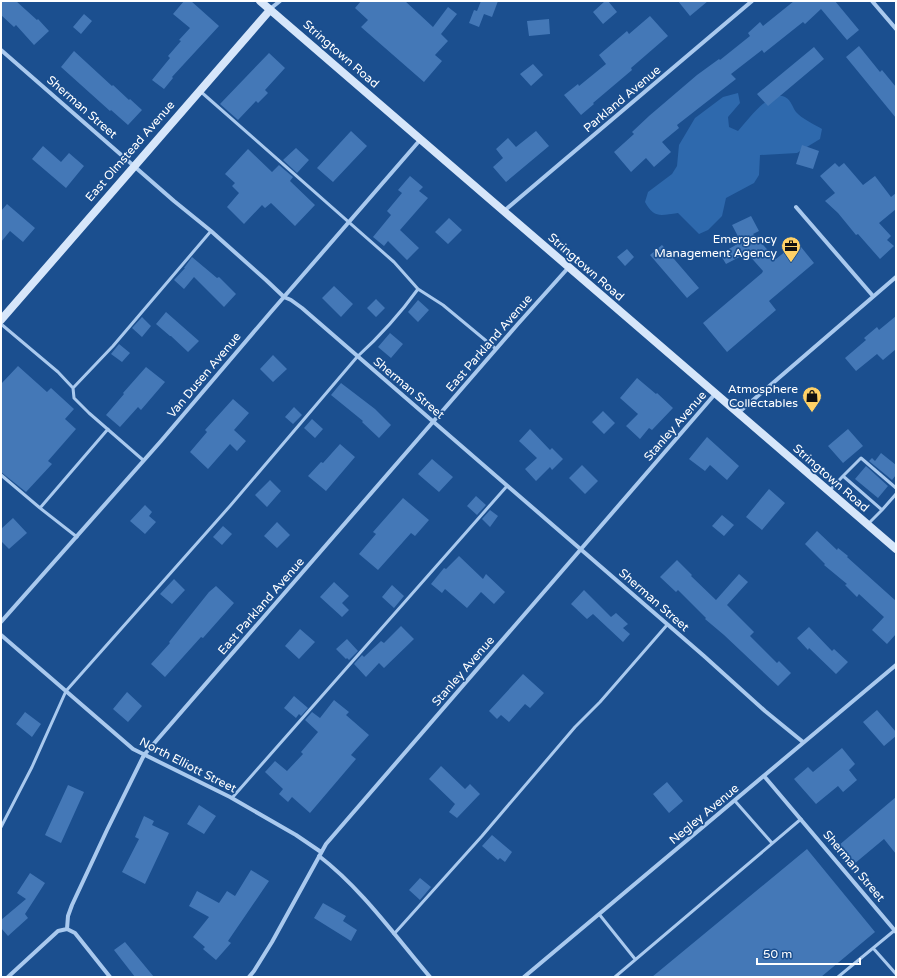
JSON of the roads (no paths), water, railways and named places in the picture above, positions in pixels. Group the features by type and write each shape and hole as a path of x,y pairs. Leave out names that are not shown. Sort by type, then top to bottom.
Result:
{"main road":[{"name":"Stringtown Road","path":"260,1 348,75 420,140 777,448 896,548"},
{"name":"East Olmstead Avenue","path":"1,320 270,10"}],"street":[{"name":"East Olmstead Avenue","path":"270,10 280,1"},
{"name":"Parkland Avenue","path":"504,211 752,1"},
{"path":"872,1 896,29"},
{"name":"Sherman Street","path":"1,50 174,201 211,231 284,297 302,308 803,742"},
{"name":"Van Dusen Avenue","path":"1,622 77,537 420,140"},
{"path":"796,207 873,296"},
{"name":"East Parkland Avenue","path":"67,929 68,916 72,905 144,755 568,268"},
{"path":"738,413 896,277"},
{"name":"Stanley Avenue","path":"249,977 272,942 326,844 715,394"},
{"name":"North Elliott Street","path":"1,635 133,749 232,798 296,835 320,854 357,890 430,977"},
{"name":"Negley Avenue","path":"524,977 896,665"},
{"name":"Sherman Street","path":"764,776 895,931"},
{"path":"8,977 58,931 67,929 75,933 110,977"}],"lane":[{"path":"199,90 394,262 418,288 443,305 496,349"},
{"path":"73,388 113,346 211,231"},
{"path":"1,827 32,767 66,691 230,506 357,357 403,309 418,288"},
{"path":"1,324 58,372 73,388 74,398 143,460"},
{"path":"40,508 108,429"},
{"path":"829,491 861,458 896,488"},
{"path":"1,475 77,537"},
{"path":"843,476 882,510"},
{"path":"232,798 507,486"},
{"path":"867,525 896,494"},
{"path":"394,934 482,836 575,727 600,702 667,625"},
{"path":"735,801 772,843"},
{"path":"615,977 800,819"},
{"path":"599,914 635,959"},
{"path":"838,977 895,931"},
{"path":"873,948 896,974"}],"place":[{"name":"Emergency Management Agency","path":"791,263"},
{"name":"Atmosphere Collectables","path":"812,413"}]}
